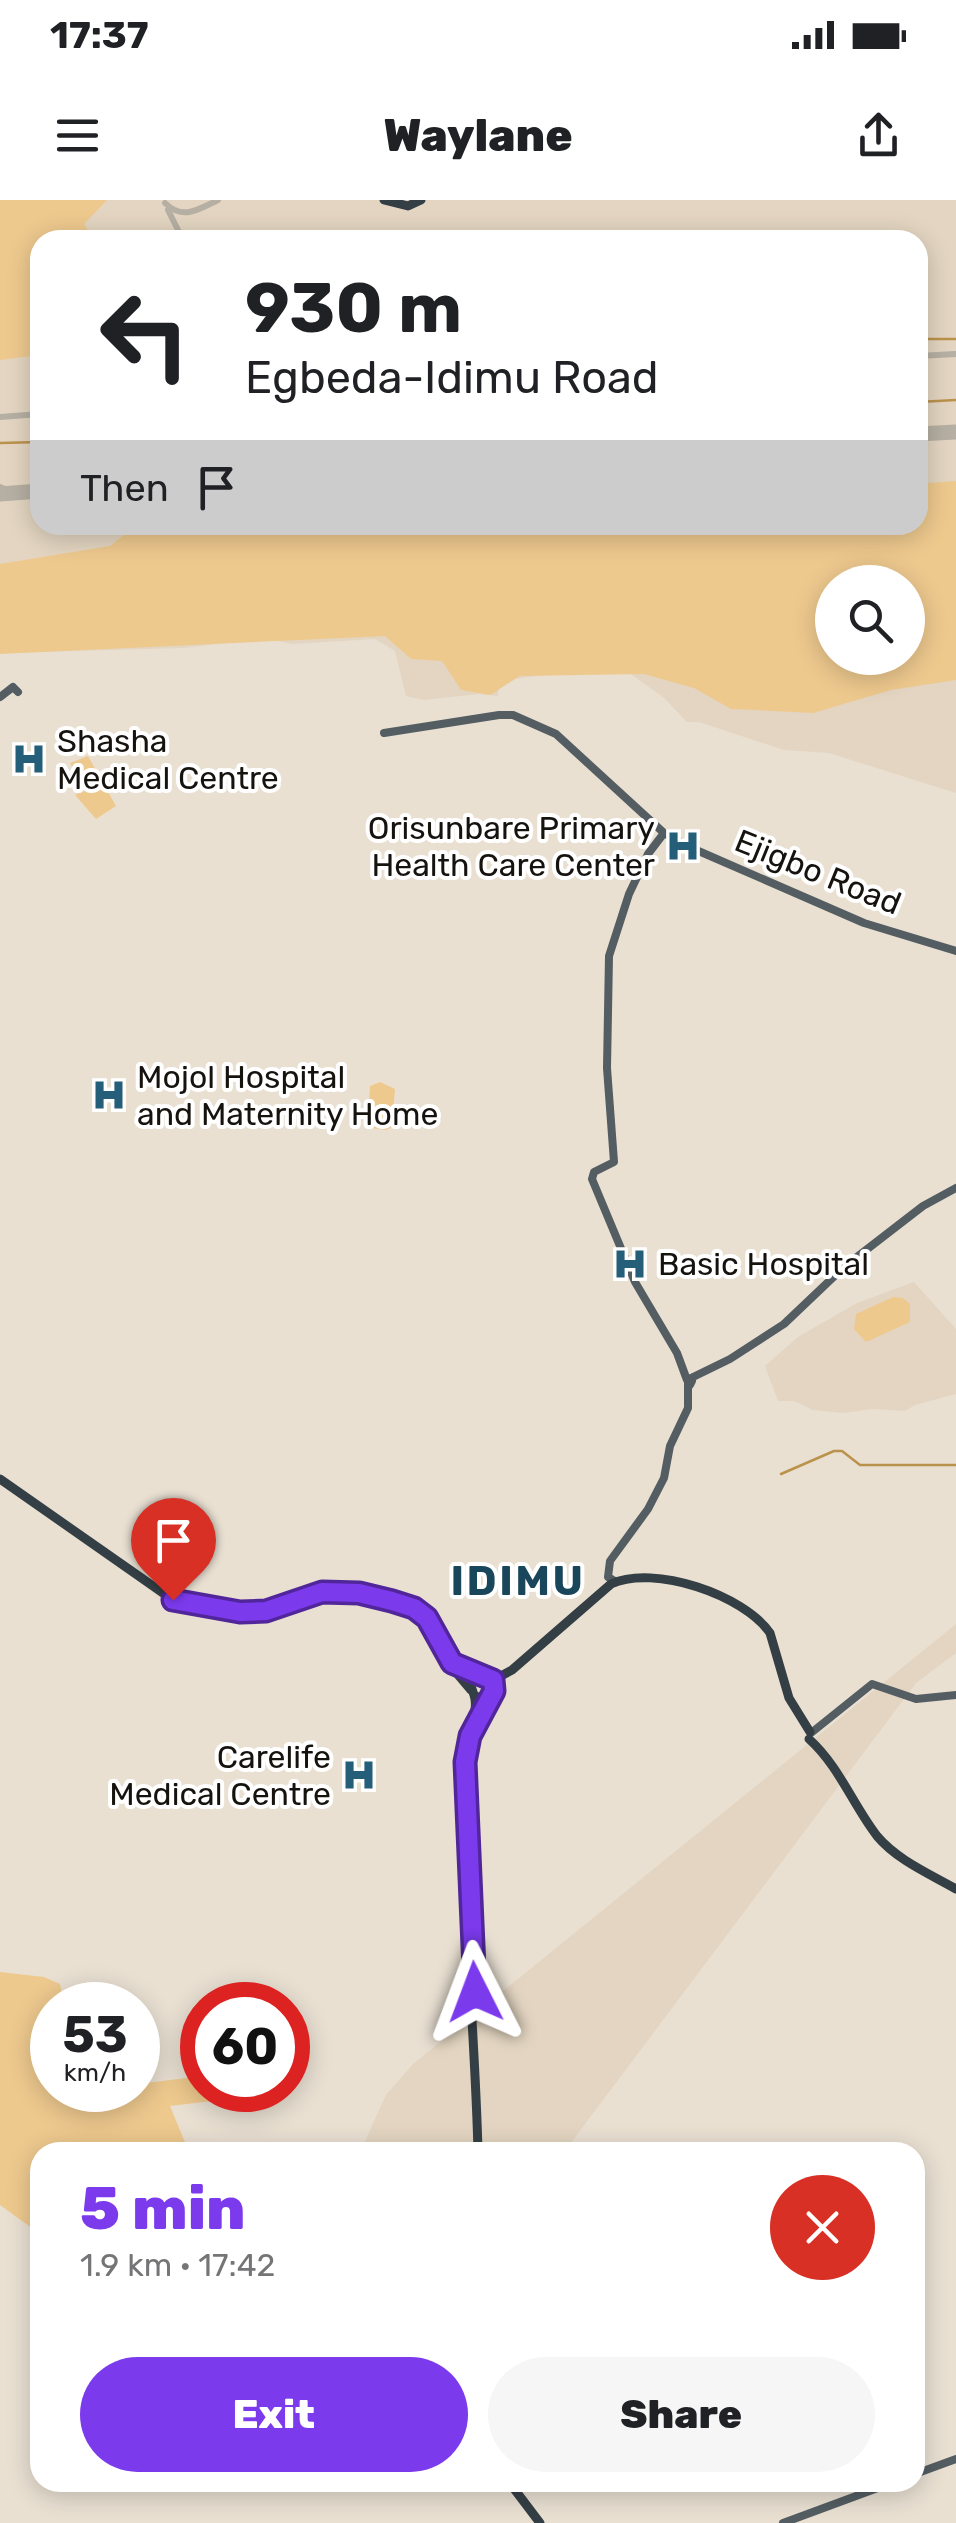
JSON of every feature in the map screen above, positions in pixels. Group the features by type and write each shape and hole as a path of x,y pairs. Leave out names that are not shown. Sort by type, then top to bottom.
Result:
{"main road":[{"path":"384,200 408,206 421,200"},
{"path":"0,1481 172,1603 246,1616 338,1594 392,1602 414,1608 427,1618 452,1663 485,1675 501,1676 512,1670 616,1582 640,1578 700,1588 756,1618 770,1634 789,1698 881,1840 900,1857 956,1887"},
{"path":"392,1602 423,1620 446,1661 481,1699 492,1694 610,1588 623,1582 651,1582 704,1592 761,1626 786,1698 883,1838 898,1852 956,1887"},
{"path":"479,2142 461,1758 476,1712 472,1682 485,1675"},
{"path":"464,1840 465,1756 494,1684 485,1675"},
{"path":"514,2492 537,2523"}],"street":[{"path":"0,697 13,687 18,692"},
{"name":"Ejigbo Road","path":"384,734 499,715 541,725 566,742 664,834 864,923 956,950"},
{"path":"616,1582 608,1577 610,1561 662,1483 670,1446 688,1408 689,1382 677,1352 635,1282 592,1179 594,1172 614,1162 607,1068 609,956 622,911 648,854 664,834"},
{"path":"689,1382 732,1362 786,1326 845,1270 924,1208 956,1189"},
{"path":"605,1589 607,1561 662,1477 669,1443 686,1408 689,1382"},
{"path":"811,1734 872,1684 916,1699 956,1696"},
{"path":"925,2471 956,2460"},
{"path":"784,2523 867,2492"}],"shaded area":[{"path":"0,200 956,200 956,793 829,753 784,750 699,722 687,722 664,698 628,672 499,681 498,696 423,700 406,696 395,651 375,639 292,644 263,638 184,648 0,653"},
{"path":"0,200 107,200 84,224 88,230 30,230 30,356 0,360"},
{"path":"956,481 956,680 891,690 813,713 731,709 694,688 644,674 520,676 490,695 461,690 442,661 411,659 385,636 0,654 0,564 110,546 124,535 928,535 928,483"},
{"path":"88,756 116,806 96,819 75,795 85,790 70,763"},
{"path":"380,1082 395,1089 392,1127 386,1130 372,1128 368,1123 370,1086"},
{"path":"914,1282 956,1329 956,1394 905,1411 873,1409 843,1413 778,1401 765,1366 798,1337 857,1303"},
{"path":"893,1297 910,1304 910,1322 866,1342 854,1329 856,1314"},
{"path":"956,1624 956,1653 916,1683 572,2142 365,2142 386,2095 413,2064"},
{"path":"0,1972 55,1982 30,1982 30,2112 160,2112 160,2081 180,2079 180,2105 170,2106 185,2142 30,2142 30,2227 0,2205"}],"waterway":[{"path":"928,339 956,339"},
{"path":"928,401 956,400"},
{"path":"0,443 30,442"},
{"path":"781,1474 834,1451 842,1451 860,1465 956,1465"}],"taxiway":[{"path":"165,203 185,212 218,200"},
{"path":"168,210 178,230"},
{"path":"928,355 956,354"},
{"path":"0,417 30,415"},
{"path":"0,487 15,493"}],"runway":[{"path":"928,433 956,432"},
{"path":"0,494 30,492"}],"place":[{"name":"Shasha Medical Centre","path":"29,759"},
{"name":"Orisunbare Primary Health Care Center","path":"683,846"},
{"name":"Mojol Hospital and Maternity Home","path":"109,1095"},
{"name":"Basic Hospital","path":"630,1264"},
{"name":"Carelife Medical Centre","path":"359,1775"}],"district":[{"name":"IDIMU","path":"518,1580"}],"route":[{"path":"173,1600 240,1612 266,1611 322,1592 359,1593 392,1601 414,1608 427,1618 452,1663 493,1680 494,1691 470,1736 465,1762 475,1992"}]}
